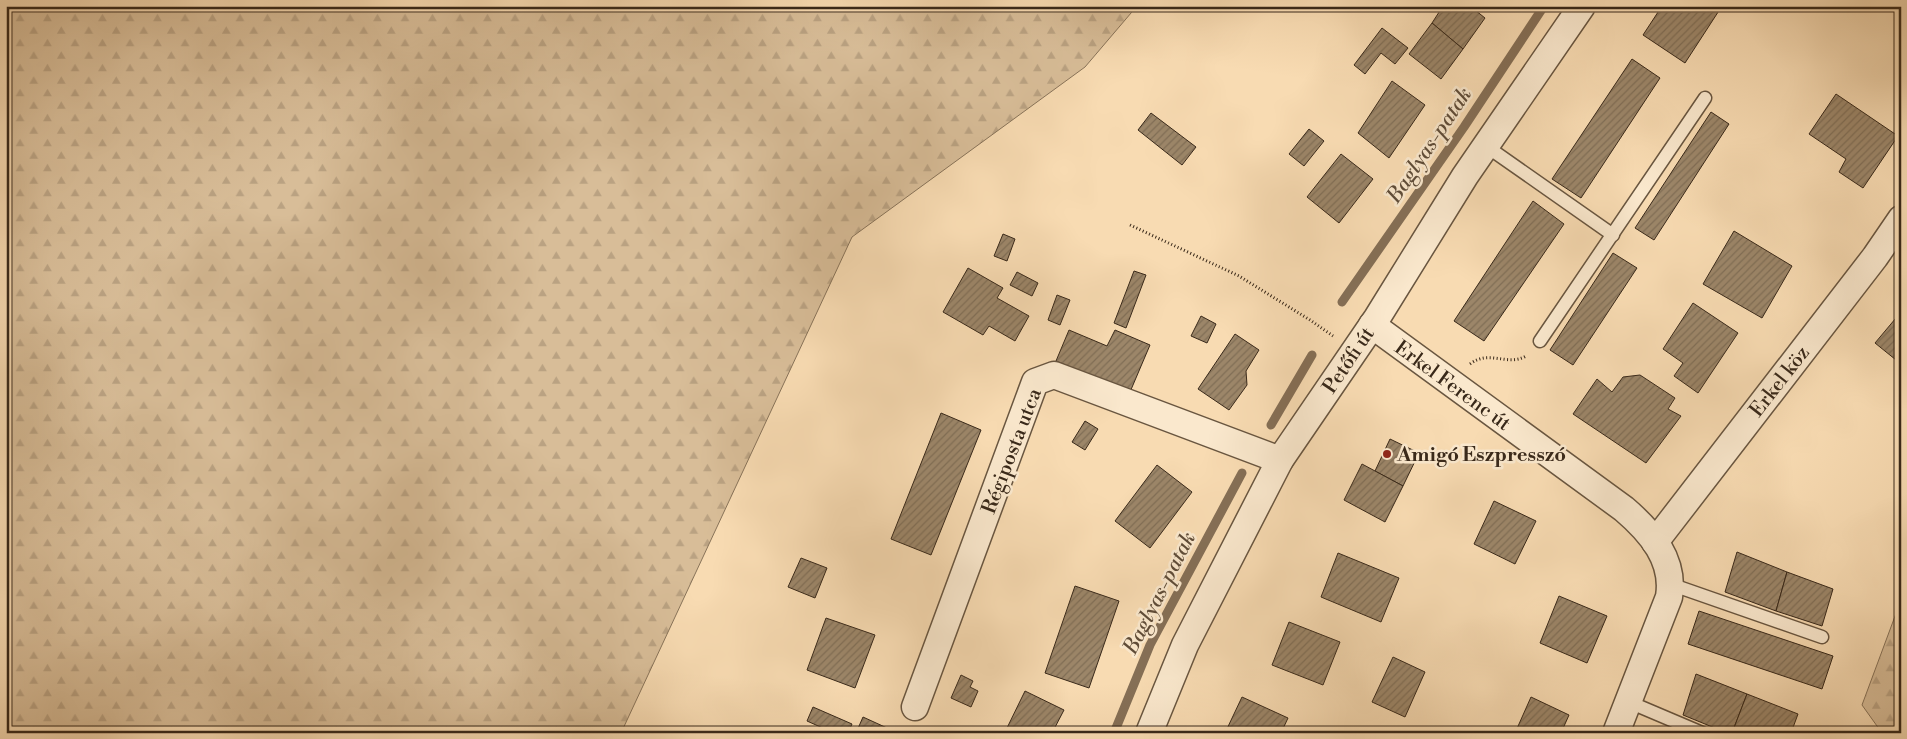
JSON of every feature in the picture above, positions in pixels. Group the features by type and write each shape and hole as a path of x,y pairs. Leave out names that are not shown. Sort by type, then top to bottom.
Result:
{"street":[{"name":"Petőfi út","path":"1149,733 1185,645 1280,460 1372,325 1465,176 1582,6"},
{"name":"Erkel köz","path":"1655,542 1869,265 1901,219"},
{"name":"Erkel Ferenc út","path":"1372,325 1624,509 1655,542 1667,562 1670,584 1667,604 1616,733"},
{"name":"Régiposta utca","path":"915,707 1035,382 1054,375 1280,460"}],"lane":[{"path":"1540,341 1705,98"},
{"path":"1486,146 1613,234"},
{"path":"1670,584 1822,637"},
{"path":"1629,702 1702,733"}],"path":[{"path":"1130,225 1239,276 1310,320 1354,352"},
{"path":"1454,385 1467,366 1476,359 1484,357 1509,360 1523,358 1531,354 1540,341"}],"green space":[{"path":"6,6 1137,6 1085,67 852,237 621,733 6,733"},
{"path":"1901,600 1901,733 1882,733 1862,705"}],"building":[{"path":"1443,6 1470,6 1485,18 1463,49 1432,23"},
{"path":"1662,6 1722,6 1685,63 1643,35"},
{"path":"1432,23 1463,49 1441,79 1409,54"},
{"path":"1382,28 1408,48 1395,64 1381,53 1365,74 1354,65"},
{"path":"1632,59 1660,78 1581,198 1552,179"},
{"path":"1392,81 1425,105 1389,158 1358,133"},
{"path":"1836,94 1898,136 1863,188 1839,172 1846,159 1809,134"},
{"path":"1711,112 1729,124 1654,240 1635,228"},
{"path":"1151,113 1196,147 1182,165 1138,130"},
{"path":"1309,129 1324,141 1304,166 1289,154"},
{"path":"1341,154 1373,179 1339,223 1307,197"},
{"path":"1533,201 1564,224 1484,341 1454,321"},
{"path":"1734,231 1792,266 1762,318 1703,284"},
{"path":"1003,234 1015,239 1007,261 994,256"},
{"path":"1613,253 1637,268 1573,365 1550,350"},
{"path":"968,268 1003,288 997,298 1029,316 1015,341 989,326 983,335 943,312"},
{"path":"1134,271 1146,275 1126,328 1114,323"},
{"path":"1017,272 1038,283 1032,296 1010,285"},
{"path":"1057,295 1070,300 1060,325 1048,320"},
{"path":"1693,303 1738,333 1698,393 1674,376 1683,363 1663,349"},
{"path":"1901,312 1901,364 1875,343"},
{"path":"1201,316 1216,324 1207,343 1191,336"},
{"path":"1069,330 1107,346 1115,330 1150,345 1130,392 1056,361"},
{"path":"1235,334 1259,350 1246,371 1247,385 1229,410 1198,389"},
{"path":"1640,375 1675,398 1668,409 1681,416 1646,463 1573,414 1597,379 1612,392 1623,377"},
{"path":"941,413 981,430 931,555 891,539"},
{"path":"1085,421 1098,429 1085,450 1072,442"},
{"path":"1390,439 1419,453 1403,486 1375,471"},
{"path":"1362,464 1403,486 1385,522 1344,500"},
{"path":"1157,465 1192,492 1150,548 1115,521"},
{"path":"1494,501 1536,521 1515,564 1474,544"},
{"path":"1737,552 1787,572 1776,611 1725,592"},
{"path":"1338,553 1399,578 1381,622 1321,597"},
{"path":"801,558 827,568 815,598 788,587"},
{"path":"1787,572 1833,589 1822,626 1776,611"},
{"path":"1075,586 1119,601 1089,688 1045,673"},
{"path":"1559,596 1607,616 1587,663 1540,643"},
{"path":"1699,611 1833,656 1822,689 1688,644"},
{"path":"826,618 875,635 855,688 807,670"},
{"path":"1289,622 1340,642 1323,685 1272,665"},
{"path":"1393,657 1425,672 1405,717 1372,702"},
{"path":"1696,674 1747,694 1732,733 1727,733 1683,715"},
{"path":"961,675 973,681 970,687 978,691 971,707 951,698"},
{"path":"1025,691 1064,710 1052,733 1011,733 1006,730"},
{"path":"1747,694 1798,714 1791,733 1732,733"},
{"path":"1242,697 1288,718 1281,733 1225,733"},
{"path":"1531,697 1569,715 1561,733 1515,733"},
{"path":"813,707 852,724 848,733 834,733 807,721"},
{"path":"863,717 898,733 856,733"}],"waterway":[{"name":"Baglyas-patak","path":"1342,302 1464,127 1544,6"},
{"name":"Baglyas-patak","path":"1271,425 1312,355"},
{"name":"Baglyas-patak","path":"1114,733 1150,645 1242,473"}],"place":[{"name":"Amigó Eszpresszó","path":"1387,454"}]}
